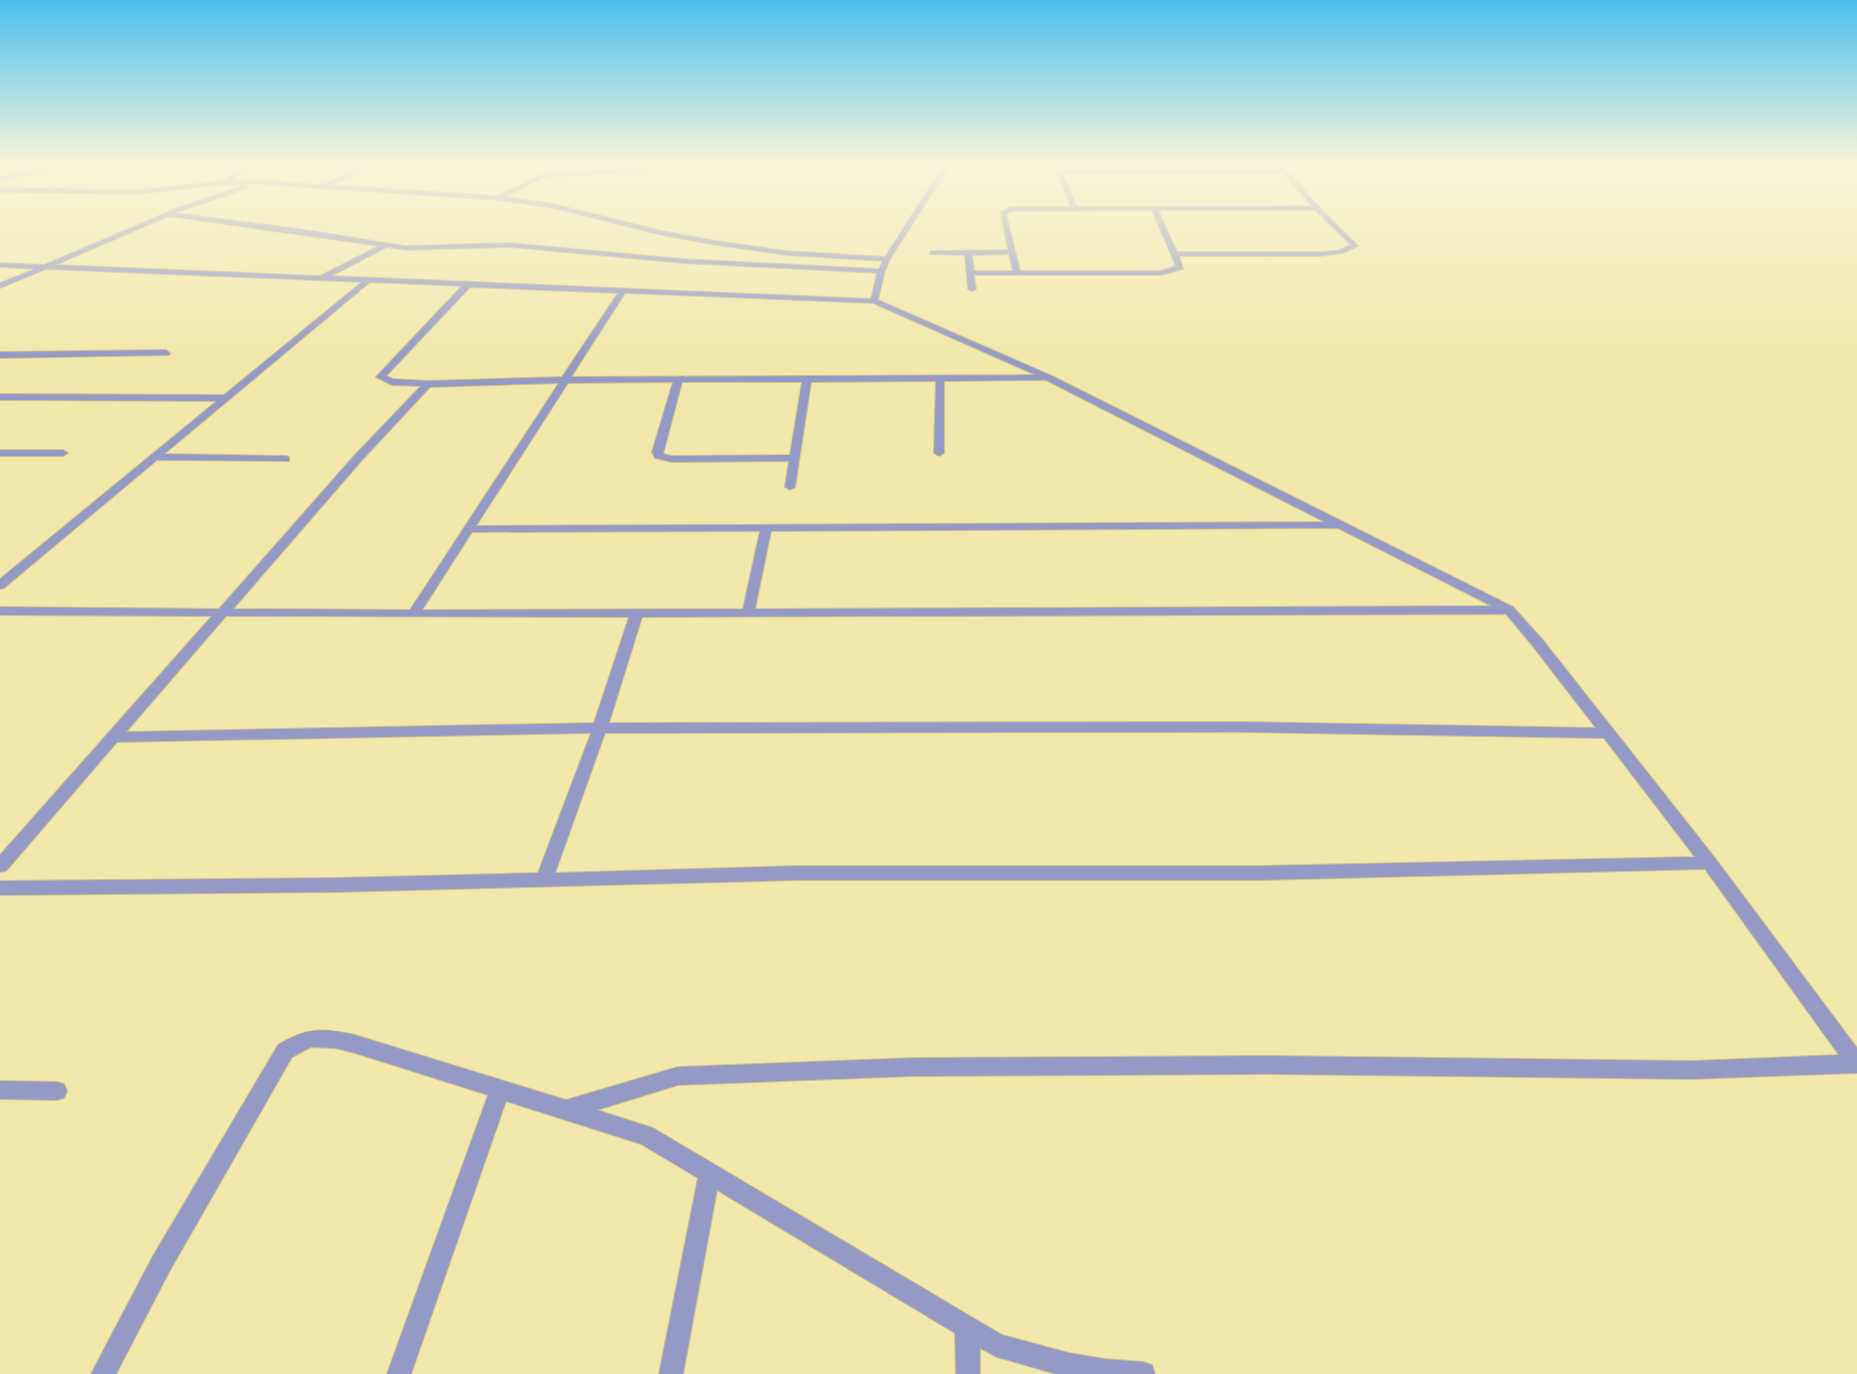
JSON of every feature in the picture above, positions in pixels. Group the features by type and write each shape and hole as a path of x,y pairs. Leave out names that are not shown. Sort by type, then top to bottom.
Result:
{"street":[{"path":"0,286 133,229"},
{"path":"279,229 405,248 518,245 683,261 881,271"},
{"path":"646,229 716,243 786,253 887,259"},
{"path":"874,301 881,271 906,229"},
{"path":"1007,229 1017,272"},
{"path":"970,273 1161,273 1175,270 1180,267 1164,229"},
{"path":"1176,254 1320,254 1341,252 1355,246 1338,229"},
{"path":"321,278 388,244"},
{"path":"932,253 1013,252"},
{"path":"968,253 972,289"},
{"path":"0,265 874,301 1048,378 1509,610 1537,642 1709,863 1857,1064"},
{"path":"0,584 369,280"},
{"path":"468,284 380,377 392,382 428,384 565,380 1048,378"},
{"path":"414,613 623,290"},
{"path":"0,354 166,353"},
{"path":"938,453 940,378"},
{"path":"790,487 807,379"},
{"path":"678,380 658,452 659,456 672,459 794,458"},
{"path":"0,866 358,458 428,384"},
{"path":"0,397 226,398"},
{"path":"0,453 63,453"},
{"path":"154,458 285,459"},
{"path":"469,529 1341,525"},
{"path":"748,612 766,527"},
{"path":"0,611 638,613 1509,610"},
{"path":"544,880 600,728 638,613"},
{"path":"112,737 600,728 1251,727 1608,732"},
{"path":"0,888 296,886 800,873 1257,873 1709,863"},
{"path":"103,1374 161,1264 285,1051 302,1040 322,1037 354,1044 646,1135 997,1345 1056,1363 1112,1373 1143,1374"},
{"path":"565,1110 678,1076 915,1067 1262,1065 1692,1070 1857,1064"},
{"path":"399,1374 500,1089"},
{"path":"0,1090 57,1091"},
{"path":"671,1374 710,1172"},
{"path":"967,1328 968,1374"}]}
